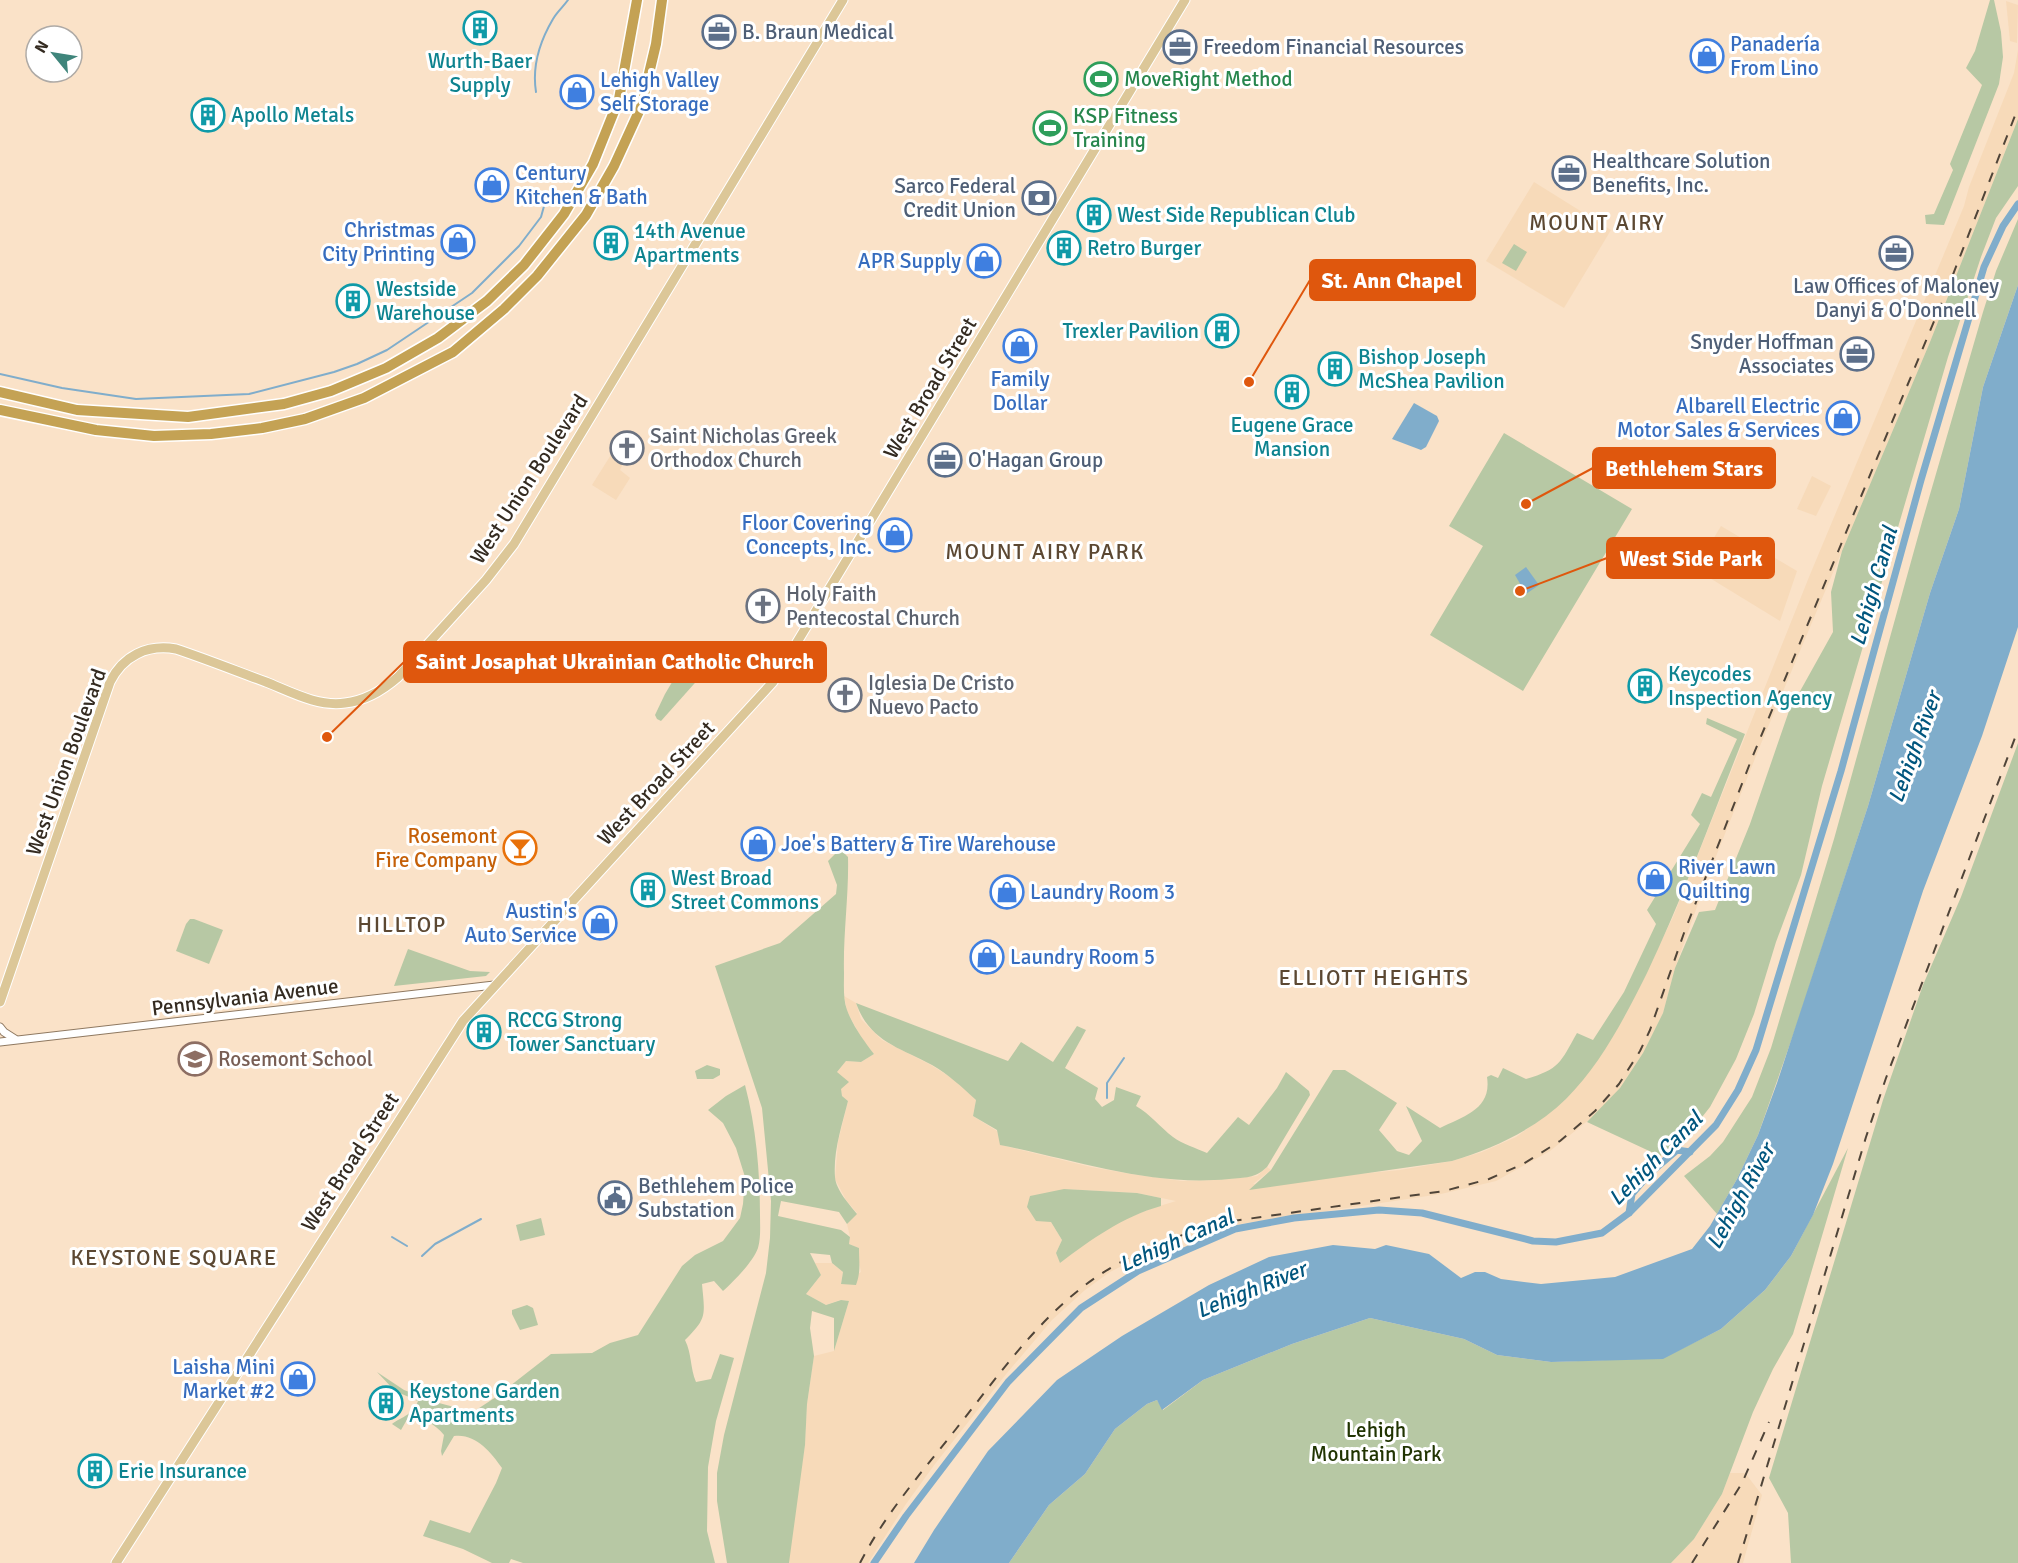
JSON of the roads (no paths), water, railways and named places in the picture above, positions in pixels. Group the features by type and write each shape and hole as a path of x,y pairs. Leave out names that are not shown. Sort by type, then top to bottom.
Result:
{"highway":[{"path":"0,393 78,410 188,417 284,404 331,391 386,368 438,338 487,301 524,265 564,214 593,164 619,99 637,0"},
{"path":"0,410 108,431 154,436 211,434 305,419 364,398 453,352 504,309 537,276 586,215 614,166 641,107 656,44 662,0"}],"main road":[{"name":"West Union Boulevard","path":"0,1002 110,682 119,667 130,657 143,650 166,647 308,698 338,704 366,698 385,688 398,677 486,580 514,543 843,0"},
{"name":"West Broad Street","path":"116,1563 463,1021 773,682 1185,0"}],"street":[{"name":"Pennsylvania Avenue","path":"0,1042 494,985"},
{"path":"0,1027 17,1040"}],"water":[{"name":"Lehigh River","path":"2018,285 2018,627 1982,736 1923,891 1833,1164 1813,1215 1791,1256 1765,1290 1721,1329 1663,1359 1551,1362 1497,1355 1464,1339 1370,1318 1292,1344 1203,1380 1162,1410 1157,1400 1147,1404 1115,1429 1085,1474 1049,1505 1009,1563 914,1563 988,1451 1057,1380 1122,1336 1209,1285 1269,1257 1333,1245 1375,1249 1386,1245 1429,1254 1461,1278 1475,1272 1485,1272 1501,1279 1541,1284 1615,1277 1692,1249 1710,1226 1737,1179 1758,1135 1777,1083 1868,806 1930,593 1959,509 1983,387"},
{"path":"1414,403 1437,416 1439,421 1426,447 1421,450 1392,439"},
{"path":"1526,567 1539,585 1526,594 1515,575"}],"waterway":[{"path":"536,92 536,64 544,36 553,19 568,0"},
{"path":"0,374 62,388 136,399 249,394 334,372 387,350 472,293 519,246 541,217 546,199 545,194"},
{"name":"Lehigh Canal","path":"874,1563 906,1516 1008,1382 1081,1308 1138,1271 1235,1229 1294,1218 1379,1210 1422,1213 1533,1241 1556,1242 1602,1233 1629,1213 1716,1125 1738,1090 1756,1050 1841,771 1921,480 1984,267 2003,226 2018,204"},
{"path":"1107,1098 1107,1083 1124,1058"},
{"path":"1629,1213 1632,1194 1650,1173 1677,1150 1690,1152"},
{"path":"422,1256 435,1244 481,1219"},
{"path":"392,1237 407,1246"}],"railway":[{"path":"860,1563 881,1527 905,1494 1008,1362 1051,1315 1084,1286 1103,1273 1144,1250 1210,1226 1444,1191 1489,1179 1523,1164 1560,1141 1595,1111 1619,1084 1650,1030 1684,933 1752,758 1945,295 2018,108"},
{"path":"1738,1563 1866,1137 1886,1078 2018,730"},
{"path":"1692,1563 1742,1483 1769,1422"}],"place":[{"name":"Wurth-Baer Supply","path":"480,28"},
{"name":"B. Braun Medical","path":"719,32"},
{"name":"Freedom Financial Resources","path":"1180,47"},
{"name":"Panadería From Lino","path":"1707,56"},
{"name":"MoveRight Method","path":"1101,79"},
{"name":"Lehigh Valley Self Storage","path":"577,92"},
{"name":"Apollo Metals","path":"208,115"},
{"name":"KSP Fitness Training","path":"1050,128"},
{"name":"Healthcare Solution Benefits, Inc.","path":"1569,173"},
{"name":"Century Kitchen & Bath","path":"492,185"},
{"name":"Sarco Federal Credit Union","path":"1039,198"},
{"name":"West Side Republican Club","path":"1094,215"},
{"name":"Christmas City Printing","path":"458,242"},
{"name":"14th Avenue Apartments","path":"611,243"},
{"name":"Retro Burger","path":"1064,248"},
{"name":"Law Offices of Maloney Danyi & O'Donnell","path":"1896,253"},
{"name":"APR Supply","path":"984,261"},
{"name":"Westside Warehouse","path":"353,301"},
{"name":"Trexler Pavilion","path":"1222,331"},
{"name":"Family Dollar","path":"1020,346"},
{"name":"Snyder Hoffman Associates","path":"1857,354"},
{"name":"Bishop Joseph McShea Pavilion","path":"1335,369"},
{"name":"St. Ann Chapel","path":"1249,382"},
{"name":"Eugene Grace Mansion","path":"1292,392"},
{"name":"Albarell Electric Motor Sales & Services","path":"1843,418"},
{"name":"Saint Nicholas Greek Orthodox Church","path":"627,448"},
{"name":"O'Hagan Group","path":"945,460"},
{"name":"Bethlehem Stars","path":"1526,504"},
{"name":"Floor Covering Concepts, Inc.","path":"895,535"},
{"name":"West Side Park","path":"1520,591"},
{"name":"Holy Faith Pentecostal Church","path":"763,606"},
{"name":"Keycodes Inspection Agency","path":"1645,686"},
{"name":"Iglesia De Cristo Nuevo Pacto","path":"845,695"},
{"name":"Saint Josaphat Ukrainian Catholic Church","path":"327,737"},
{"name":"Joe's Battery & Tire Warehouse","path":"758,844"},
{"name":"Rosemont Fire Company","path":"520,848"},
{"name":"River Lawn Quilting","path":"1655,879"},
{"name":"West Broad Street Commons","path":"648,890"},
{"name":"Laundry Room 3","path":"1007,892"},
{"name":"Austin's Auto Service","path":"600,923"},
{"name":"Laundry Room 5","path":"987,957"},
{"name":"RCCG Strong Tower Sanctuary","path":"484,1032"},
{"name":"Rosemont School","path":"195,1059"},
{"name":"Bethlehem Police Substation","path":"615,1198"},
{"name":"Laisha Mini Market #2","path":"298,1379"},
{"name":"Keystone Garden Apartments","path":"386,1403"},
{"name":"Erie Insurance","path":"95,1471"}],"district":[{"name":"MOUNT AIRY","path":"1597,222"},
{"name":"MOUNT AIRY PARK","path":"1045,551"},
{"name":"HILLTOP","path":"402,924"},
{"name":"ELLIOTT HEIGHTS","path":"1374,977"},
{"name":"KEYSTONE SQUARE","path":"174,1257"}],"park label":[{"name":"Lehigh Mountain Park","path":"1376,1442"}]}
